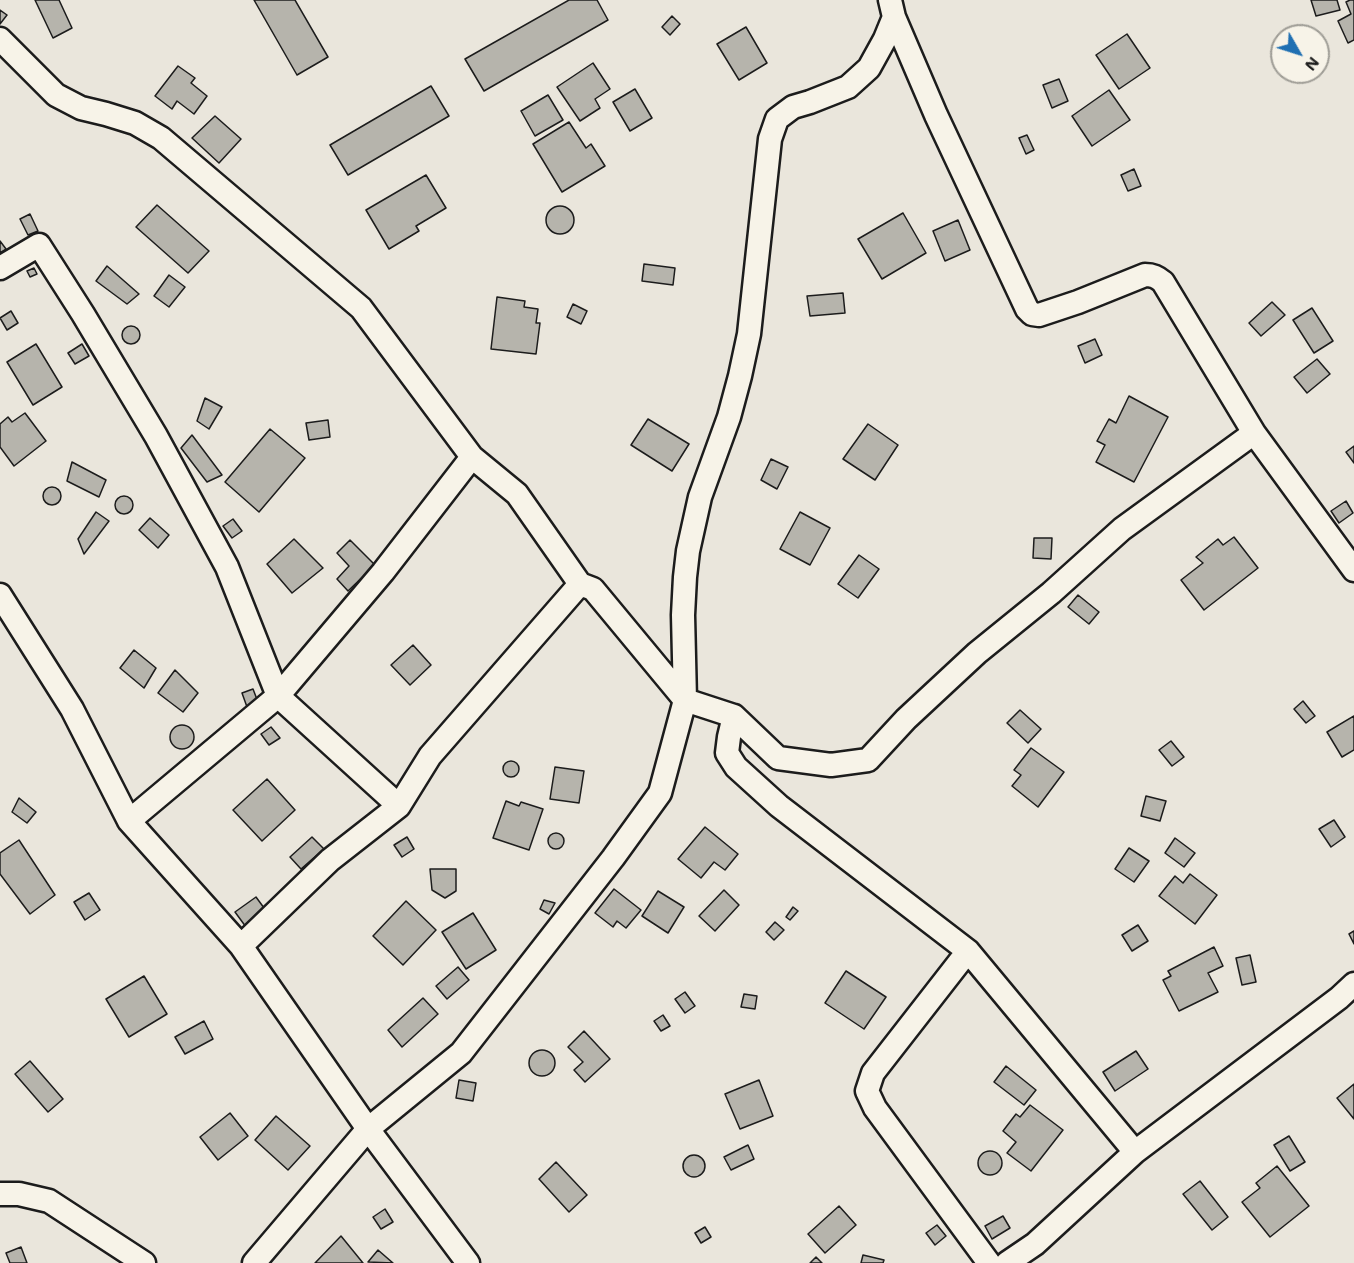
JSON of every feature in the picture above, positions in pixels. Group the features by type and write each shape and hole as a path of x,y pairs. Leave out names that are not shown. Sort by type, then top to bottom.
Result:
{"street":[{"path":"892,9 936,115 1027,309 1032,314 1039,315 1145,275 1158,278 1163,282 1254,433 1354,570"},
{"path":"254,1263 368,1129 461,1053 613,858 660,793 685,700 683,615 688,551 700,497 729,417 749,334 770,139 777,119 793,107 848,87 869,68 885,39 892,9"},
{"path":"0,39 56,95 81,108 135,123 161,138 361,308 472,457 517,495 580,584 593,589 685,700 734,716 778,758 831,765 868,760 906,719 977,652 1051,593 1122,529 1254,433"},
{"path":"0,268 39,245 156,436 227,567 278,696 399,806"},
{"path":"129,821 278,696 383,572 472,457"},
{"path":"242,946 330,860 399,806 430,756 580,584"},
{"path":"0,595 72,709 129,821 242,946 368,1129 468,1263"},
{"path":"734,716 727,753 736,767 779,806 968,951 1135,1152"},
{"path":"968,951 873,1073 867,1091 875,1108 989,1263"},
{"path":"1007,1263 1035,1244 1135,1152 1339,998 1354,984"},
{"path":"0,1194 19,1194 49,1201 144,1263"}],"building":[{"path":"35,0 59,0 72,28 53,38"},
{"path":"254,0 295,0 328,57 297,75"},
{"path":"569,0 597,0 608,20 484,91 465,59"},
{"path":"1311,0 1337,0 1340,10 1316,16"},
{"path":"1354,0 1354,40 1348,43 1338,21 1351,14 1346,2"},
{"path":"0,10 7,15 0,24"},
{"path":"672,16 680,24 670,35 662,27"},
{"path":"746,27 767,63 739,80 717,44"},
{"path":"1127,34 1150,68 1119,89 1096,55"},
{"path":"593,63 610,89 595,99 600,108 580,121 557,87"},
{"path":"178,66 195,78 191,83 207,96 194,114 177,101 172,109 155,96"},
{"path":"1059,79 1068,101 1052,108 1043,85"},
{"path":"431,86 449,116 348,175 330,145"},
{"path":"635,89 652,118 630,131 613,102"},
{"path":"1109,90 1130,120 1092,146 1072,116"},
{"path":"548,95 563,120 535,136 521,111"},
{"path":"215,116 241,139 219,163 192,138"},
{"path":"569,122 586,148 591,144 605,166 562,192 533,144"},
{"path":"1027,135 1034,150 1026,154 1019,138"},
{"path":"1134,169 1141,186 1128,191 1121,175"},
{"path":"426,175 446,208 416,226 419,231 389,249 366,210"},
{"path":"157,205 209,251 188,273 136,227"},
{"path":"560,206 570,210 574,220 570,230 560,234 550,230 546,220 550,210"},
{"path":"903,213 926,253 882,279 858,239"},
{"path":"30,214 38,231 28,235 20,219"},
{"path":"958,220 970,250 945,261 933,231"},
{"path":"0,241 6,249 0,253"},
{"path":"644,264 675,268 673,285 642,281"},
{"path":"107,266 139,294 127,304 96,281"},
{"path":"34,268 37,274 30,277 27,271"},
{"path":"169,275 185,287 169,307 154,296"},
{"path":"843,293 845,313 810,316 807,296"},
{"path":"497,297 525,301 524,307 538,309 536,323 540,323 536,354 491,349"},
{"path":"1272,302 1285,315 1261,336 1249,323"},
{"path":"573,304 587,311 581,324 567,317"},
{"path":"1312,308 1333,341 1314,353 1293,320"},
{"path":"11,311 18,323 7,330 0,318"},
{"path":"127,326 135,326 140,331 138,342 127,344 122,339 122,331"},
{"path":"1095,339 1102,355 1085,363 1078,346"},
{"path":"36,344 62,387 33,405 7,362"},
{"path":"82,344 89,356 75,364 68,353"},
{"path":"1317,359 1330,374 1307,393 1294,377"},
{"path":"1129,396 1168,417 1134,482 1096,462 1105,445 1097,441 1109,419 1116,423"},
{"path":"205,398 222,407 209,429 197,421"},
{"path":"25,413 46,441 14,466 0,447 0,424 8,417 12,422"},
{"path":"648,419 689,444 672,471 631,445"},
{"path":"328,420 330,437 309,440 306,423"},
{"path":"868,424 898,445 875,480 843,459"},
{"path":"270,429 305,458 259,512 225,482"},
{"path":"192,435 222,475 207,482 181,448"},
{"path":"1354,446 1354,463 1346,452"},
{"path":"771,459 788,467 777,489 761,480"},
{"path":"72,462 106,480 99,497 67,481"},
{"path":"48,487 56,487 61,492 59,503 48,505 43,500 43,492"},
{"path":"120,496 128,496 133,501 131,512 120,514 115,509 115,501"},
{"path":"1346,501 1353,513 1339,523 1331,511"},
{"path":"96,512 109,521 84,554 78,539"},
{"path":"800,512 830,528 810,565 780,549"},
{"path":"150,518 169,535 158,548 139,530"},
{"path":"233,519 242,531 232,538 223,526"},
{"path":"1234,537 1258,568 1204,610 1181,580 1203,563 1196,557 1218,539 1223,545"},
{"path":"1034,538 1052,538 1051,559 1033,558"},
{"path":"294,539 323,568 292,593 267,564"},
{"path":"350,540 375,565 348,591 337,579 349,566 337,553"},
{"path":"859,555 879,569 858,598 838,584"},
{"path":"1078,595 1099,612 1089,624 1068,607"},
{"path":"413,645 431,665 410,685 391,665"},
{"path":"134,650 156,668 144,688 120,668"},
{"path":"175,670 198,693 183,712 158,693"},
{"path":"253,689 258,702 247,707 242,693"},
{"path":"1303,701 1315,716 1306,723 1294,709"},
{"path":"1020,710 1041,729 1028,743 1007,723"},
{"path":"1354,716 1354,750 1342,757 1327,732"},
{"path":"182,725 190,729 194,737 190,745 182,749 174,745 170,737 174,729"},
{"path":"271,727 280,738 269,745 261,734"},
{"path":"1171,741 1184,757 1172,766 1159,750"},
{"path":"1031,748 1064,772 1038,807 1012,786 1021,775 1014,770"},
{"path":"508,761 514,761 519,769 517,775 508,777 503,772 503,766"},
{"path":"555,767 584,771 579,803 550,799"},
{"path":"267,779 295,810 262,841 233,810"},
{"path":"1146,796 1166,801 1160,821 1141,816"},
{"path":"19,798 36,812 27,823 12,812"},
{"path":"506,801 519,806 521,802 543,809 529,850 493,838"},
{"path":"1334,820 1345,837 1331,847 1319,829"},
{"path":"705,827 738,854 725,870 714,862 701,878 678,859"},
{"path":"556,833 564,841 556,849 548,841"},
{"path":"312,837 324,849 301,869 290,857"},
{"path":"407,837 414,849 402,857 394,845"},
{"path":"1175,838 1195,853 1184,867 1165,853"},
{"path":"19,840 55,895 30,914 0,874 0,853"},
{"path":"1129,848 1149,861 1134,882 1115,869"},
{"path":"430,869 456,869 456,891 445,898 432,890"},
{"path":"1190,874 1217,895 1195,924 1159,896 1175,876 1183,883"},
{"path":"614,889 641,910 626,928 617,921 613,927 595,913"},
{"path":"724,890 739,905 715,931 699,916"},
{"path":"658,891 684,907 668,933 642,916"},
{"path":"89,893 100,910 85,920 74,902"},
{"path":"256,897 267,912 246,927 235,912"},
{"path":"544,900 555,903 549,914 540,909"},
{"path":"406,901 436,930 403,965 373,936"},
{"path":"793,907 798,911 790,920 786,917"},
{"path":"473,913 496,950 466,969 442,932"},
{"path":"775,922 784,930 774,940 766,932"},
{"path":"1138,925 1148,941 1132,951 1122,935"},
{"path":"1354,931 1354,944 1349,934"},
{"path":"1214,947 1223,966 1208,973 1218,992 1179,1011 1163,980 1171,976 1168,971"},
{"path":"1250,955 1256,982 1242,985 1236,958"},
{"path":"458,967 469,980 447,999 436,986"},
{"path":"846,971 886,997 864,1029 825,1003"},
{"path":"144,976 167,1014 129,1037 106,999"},
{"path":"685,992 695,1006 685,1013 675,999"},
{"path":"744,994 757,996 755,1009 741,1007"},
{"path":"423,998 438,1014 402,1047 388,1030"},
{"path":"663,1015 670,1026 661,1031 654,1021"},
{"path":"204,1021 213,1039 185,1054 175,1037"},
{"path":"584,1031 610,1059 585,1082 574,1070 583,1062 568,1047"},
{"path":"542,1050 551,1054 555,1063 551,1072 542,1076 533,1072 529,1063 533,1054"},
{"path":"1136,1051 1148,1069 1115,1091 1103,1072"},
{"path":"30,1061 63,1099 48,1112 15,1074"},
{"path":"1006,1066 1036,1090 1024,1105 994,1082"},
{"path":"459,1080 476,1083 473,1101 456,1098"},
{"path":"759,1080 773,1116 740,1129 725,1094"},
{"path":"1354,1084 1354,1119 1337,1098"},
{"path":"1030,1105 1063,1130 1031,1171 1007,1153 1016,1142 1003,1131 1016,1114 1020,1117"},
{"path":"230,1113 248,1136 218,1160 200,1137"},
{"path":"276,1116 310,1146 288,1170 255,1140"},
{"path":"1289,1136 1305,1162 1290,1171 1274,1145"},
{"path":"748,1145 754,1159 731,1170 724,1157"},
{"path":"990,1151 999,1154 1002,1163 999,1172 990,1175 981,1172 978,1163 981,1154"},
{"path":"694,1155 702,1158 705,1166 702,1174 694,1177 686,1174 683,1166 686,1158"},
{"path":"556,1162 587,1195 569,1212 539,1179"},
{"path":"1277,1166 1309,1206 1270,1237 1242,1202 1260,1188 1256,1183"},
{"path":"1200,1181 1228,1217 1212,1230 1183,1194"},
{"path":"839,1206 856,1225 825,1253 808,1234"},
{"path":"385,1209 393,1222 381,1229 373,1217"},
{"path":"1003,1216 1010,1228 992,1239 985,1226"},
{"path":"937,1225 946,1236 935,1245 926,1233"},
{"path":"705,1227 711,1237 701,1243 695,1233"},
{"path":"341,1236 363,1263 315,1263"},
{"path":"21,1247 27,1263 10,1263 6,1253"},
{"path":"378,1250 393,1263 368,1262"},
{"path":"863,1255 884,1260 883,1263 861,1263"},
{"path":"816,1257 822,1263 810,1263"}]}
